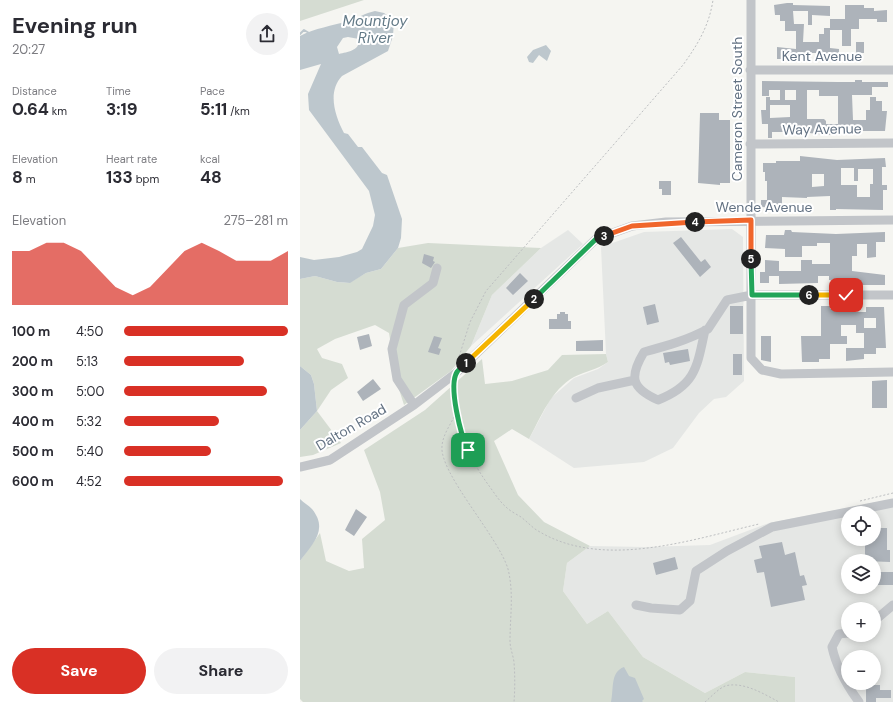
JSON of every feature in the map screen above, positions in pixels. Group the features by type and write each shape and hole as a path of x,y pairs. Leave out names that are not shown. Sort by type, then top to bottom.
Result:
{"street":[{"name":"Cameron Street South","path":"751,0 751,358 762,370 781,374 893,372"},
{"name":"Kent Avenue","path":"750,70 893,70"},
{"name":"Way Avenue","path":"750,144 893,143"},
{"name":"Wende Avenue","path":"414,406 456,372 596,239 632,226 666,222 751,220 893,220"},
{"path":"414,406 397,379 392,350 404,305 433,282 438,268"},
{"path":"705,330 694,337 644,352 634,368 635,380 643,394 658,400 673,394 690,380 698,361 705,330 726,300 752,295 893,295"},
{"path":"576,398 598,388 635,380"},
{"name":"Dalton Road","path":"300,466 330,460 414,406"},
{"path":"636,605 651,608 680,610 690,601 696,571 768,525 893,503"},
{"path":"881,615 893,605"},
{"path":"841,634 839,634 832,648 834,659 841,668 848,686 859,702"}],"path":[{"path":"713,0 709,21 703,34 683,65 486,291 470,322 458,353 454,386 457,412 463,440 474,463 506,507 536,529 566,542 589,547 641,549 666,546 768,525"},
{"path":"457,412 446,431 442,445 442,454 452,477 498,548 507,567 512,587 510,643 515,684 514,702"},
{"path":"855,502 893,494"},
{"path":"705,702 725,686 739,686 760,692 779,702"}],"shaded area":[{"path":"300,0 364,0 300,21"},
{"path":"732,229 743,237 744,381 726,397 714,399 699,413 673,448 644,462 574,468 529,439 551,398 574,378 598,369 608,362 606,354 601,247 644,232"},
{"path":"568,230 583,244 471,346 492,295 541,248"},
{"path":"428,243 541,248 492,295 471,346 451,371 404,405 397,383 389,333 375,325 335,339 317,349 322,358 342,364 348,378 331,390 317,411 314,384 311,375 300,366 300,279 315,276 337,282 349,283 366,273 381,269 398,248"},
{"path":"606,354 608,362 574,377 559,389 542,413 529,439 512,429 494,441 518,495 544,522 590,546 567,563 563,591 587,624 608,611 643,657 705,693 745,672 795,677 795,702 303,702 300,699 300,561 320,533 326,561 349,571 364,568 362,539 385,520 380,492 364,450 425,410 482,359 485,384 512,381 548,370 562,355"},
{"path":"317,411 341,443 313,455 300,457 300,430"},
{"path":"893,499 893,702 795,702 795,677 745,672 705,693 643,657 608,611 587,624 563,591 567,563 590,546 645,547 710,545 769,523 841,509 841,546 881,546 881,506 857,506"}],"water":[{"name":"Mountjoy River","path":"375,11 384,13 394,20 393,36 388,51 342,76 337,82 335,89 335,112 344,133 348,134 358,147 362,147 382,173 387,175 402,219 401,238 398,248 381,269 366,273 350,283 337,282 315,276 300,279 300,257 314,260 339,257 362,249 373,226 375,215 369,191 309,110 308,94 321,64 300,70 300,36 318,29 352,20","holes":["348,37 359,39 358,46 353,50 339,54 337,47 343,38"]},
{"path":"546,45 551,51 547,61 539,55 533,63 529,62 527,57 533,50"},
{"path":"300,366 311,375 314,384 317,411 300,430"},
{"path":"300,499 312,509 317,517 319,530 314,543 300,561"},
{"path":"624,667 629,676 635,678 644,699 642,701 643,702 611,702 613,682 616,673"}],"building":[{"path":"793,3 793,5 830,6 830,16 812,15 812,25 808,25 808,11 793,11 794,24 804,24 803,42 819,42 819,34 824,34 824,28 830,28 830,48 839,49 839,59 821,59 821,53 807,53 807,59 777,59 777,47 796,49 796,31 785,31 785,21 780,21 780,15 775,15 774,5"},
{"path":"845,5 864,5 864,8 874,8 874,11 887,10 887,22 877,22 877,19 859,19 859,29 851,29 851,46 842,46 842,30 830,30 830,19 845,19"},
{"path":"856,42 864,42 864,53 856,53"},
{"path":"855,80 862,80 862,82 888,82 888,87 872,87 872,95 852,95 853,120 866,120 866,110 870,110 870,97 876,97 876,101 882,101 882,111 887,111 885,131 841,131 841,135 801,132 772,132 772,138 768,138 768,124 762,124 761,110 766,110 766,97 770,97 770,100 780,100 780,90 769,90 769,96 762,96 762,81 855,82","holes":["785,90 796,90 796,100 785,100","807,90 819,90 819,96 838,96 838,124 826,124 824,119 807,119","770,105 790,105 790,117 770,118"]},
{"path":"700,113 719,113 719,120 730,120 730,183 720,183 720,185 698,183"},
{"path":"800,156 837,160 885,158 886,167 882,167 882,185 887,185 887,190 883,190 883,210 830,210 830,196 807,198 782,197 782,209 761,207 761,200 767,200 767,181 765,181 765,172 763,172 763,163 776,163 776,161 800,161","holes":["841,168 854,168 854,181 858,181 858,169 873,169 873,184 870,184 870,197 857,197 857,185 841,185","812,174 824,174 824,186 812,187"]},
{"path":"659,181 671,181 671,195 662,195 662,189 659,189"},
{"path":"785,230 791,230 792,232 836,234 885,232 885,242 876,242 876,257 867,258 867,244 857,244 857,256 852,256 852,271 885,275 885,285 853,285 853,279 829,280 829,276 818,276 818,283 779,284 779,276 769,276 769,283 760,283 760,272 765,272 765,260 779,261 779,271 801,271 801,260 812,260 812,264 830,264 830,243 817,243 817,246 802,246 802,257 785,257 785,249 765,248 766,235 784,235"},
{"path":"681,237 701,262 705,259 711,267 700,277 673,243"},
{"path":"424,254 434,257 433,261 435,262 431,268 422,263"},
{"path":"520,273 528,281 513,295 506,288"},
{"path":"655,304 659,322 647,325 643,307"},
{"path":"730,306 743,306 743,334 730,334"},
{"path":"821,306 830,306 830,309 837,309 837,312 866,312 866,307 884,307 886,348 876,348 876,354 864,354 864,359 846,361 846,348 864,348 864,333 856,333 856,325 841,325 841,336 847,336 847,344 830,344 830,359 819,359 819,362 802,362 801,336 821,336","holes":["864,318 876,318 876,328 864,328"]},
{"path":"560,312 565,312 565,314 568,314 568,321 571,321 571,329 549,329 549,319 557,319 557,314 560,314"},
{"path":"369,334 372,346 360,350 357,337"},
{"path":"434,336 442,338 438,348 441,349 439,355 428,352"},
{"path":"761,336 771,336 771,362 761,360"},
{"path":"603,340 603,351 576,351 576,341"},
{"path":"688,349 690,361 670,365 669,362 665,363 663,353"},
{"path":"733,354 742,354 742,375 733,375"},
{"path":"373,379 381,389 363,401 357,392"},
{"path":"887,380 887,408 872,408 872,381"},
{"path":"356,509 367,517 354,536 345,530"},
{"path":"881,528 887,528 887,550 890,550 890,562 881,562 881,554 865,554 865,546 881,546"},
{"path":"782,542 785,555 795,552 800,576 804,575 807,585 802,586 805,600 771,607 764,572 757,573 754,560 762,558 759,546"},
{"path":"675,557 678,569 656,575 653,563"},
{"path":"881,572 893,572 893,585 881,585"},
{"path":"866,690 891,690 891,698 876,698 876,702 866,702"}],"waterway":[{"name":"Mountjoy River","path":"300,34 304,30 309,33"}],"route":[{"path":"468,450 463,440 458,420 454,386 456,372 596,239 632,226 666,222 751,220 752,295 846,295"}]}
